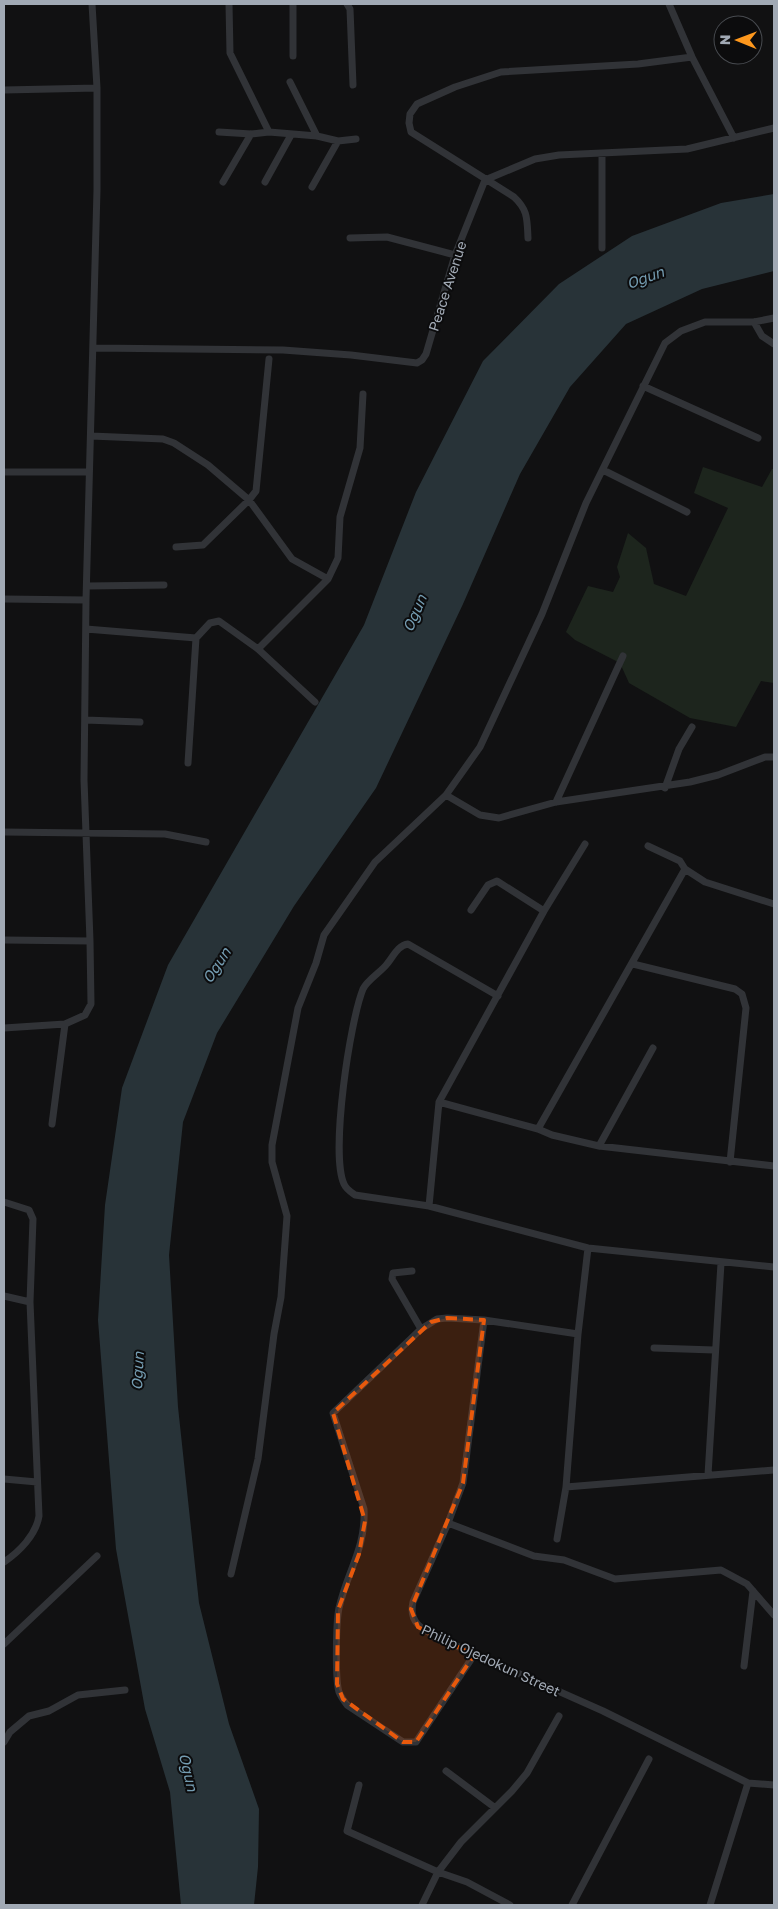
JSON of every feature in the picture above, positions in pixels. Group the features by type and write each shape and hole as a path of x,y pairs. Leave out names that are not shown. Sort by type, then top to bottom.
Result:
{"street":[{"path":"4,1028 65,1024 85,1015 90,1010 90,941 85,834 85,720 89,472 97,235 96,88 92,4"},
{"path":"229,4 230,54 269,132"},
{"path":"293,4 293,56"},
{"path":"347,4 350,9 353,85"},
{"path":"669,4 692,57 734,138"},
{"path":"528,238 527,216 523,205 514,197 411,132 410,114 417,104 454,87 501,72 638,64 692,57"},
{"path":"290,82 316,136"},
{"path":"4,90 96,88"},
{"path":"485,180 534,159 559,155 672,151 774,128"},
{"path":"220,132 251,134 269,132 316,136 338,141 356,139"},
{"path":"223,182 251,134"},
{"path":"265,182 291,134"},
{"path":"312,187 338,141"},
{"path":"602,153 602,248"},
{"name":"Peace Avenue","path":"93,348 284,350 351,354 417,363 426,354 455,255 485,180"},
{"path":"350,238 387,237 455,255"},
{"path":"231,1574 258,1459 274,1334 281,1297 287,1216 272,1162 272,1145 298,1008 316,964 324,935 375,862 446,795 480,747 542,614 586,503 665,343 681,331 705,322 754,322 774,318"},
{"path":"754,322 762,336 774,344"},
{"path":"176,547 203,545 256,491 259,477 269,359"},
{"path":"643,386 758,438"},
{"path":"258,649 328,579 340,553 340,517 360,448 363,394"},
{"path":"91,436 163,439 174,443 208,465 249,500 292,559 328,579"},
{"path":"603,470 687,512"},
{"path":"4,472 89,472"},
{"path":"87,586 164,584"},
{"path":"4,599 86,600"},
{"path":"188,763 196,638 210,623 216,620 258,649 315,702"},
{"path":"86,629 196,638"},
{"path":"556,802 623,656"},
{"path":"85,720 140,722"},
{"path":"665,788 679,749 692,727"},
{"path":"446,795 480,815 490,818 556,802 665,788 718,775 765,757 774,757"},
{"path":"4,832 165,834 206,842"},
{"path":"429,1206 439,1102 544,911 585,844"},
{"path":"648,846 680,861 685,869 705,882 774,904"},
{"path":"538,1129 685,869"},
{"path":"471,910 488,885 497,881 544,911"},
{"path":"4,940 90,941"},
{"path":"498,996 408,944 400,948 380,973 364,987 349,1050 340,1108 340,1155 344,1184 355,1194 429,1206 588,1248 774,1267"},
{"path":"633,964 735,989 742,994 746,1008 730,1162"},
{"path":"52,1124 65,1024"},
{"path":"600,1146 653,1048"},
{"path":"439,1102 538,1129 552,1135 600,1146 774,1166"},
{"path":"4,1202 25,1208 32,1214 30,1302 38,1523 16,1554 4,1562"},
{"path":"557,1539 566,1488 578,1334 588,1248"},
{"path":"708,1475 714,1350 721,1263"},
{"path":"412,1271 393,1273 392,1279 421,1329"},
{"path":"4,1296 30,1302"},
{"path":"474,1655 416,1742 403,1742 395,1737 347,1705 339,1692 338,1610 359,1554 365,1521 364,1509 334,1412 421,1329 437,1319 484,1320 578,1334"},
{"name":"Philip Ojedokun Street","path":"484,1320 467,1463 463,1482 448,1523 413,1602 412,1616 418,1627 474,1655 603,1711 748,1783 774,1785"},
{"path":"654,1348 714,1350"},
{"path":"566,1488 774,1470"},
{"path":"4,1479 37,1482"},
{"path":"448,1523 534,1556 564,1560 615,1578 721,1570 747,1584 774,1615"},
{"path":"4,1644 97,1556"},
{"path":"744,1666 753,1591"},
{"path":"4,1742 10,1732 29,1716 48,1711 78,1695 125,1690"},
{"path":"422,1905 438,1872 461,1842 512,1791 527,1773 559,1716"},
{"path":"572,1905 649,1758"},
{"path":"446,1771 494,1807"},
{"path":"710,1905 748,1783"},
{"path":"359,1785 347,1831 438,1872 467,1882 510,1905"}],"highlighted area":[{"path":"447,1318 484,1320 463,1483 411,1609 418,1627 474,1655 416,1742 403,1742 343,1699 337,1684 338,1610 359,1554 365,1521 333,1413 431,1322"}],"shaded area":[{"path":"703,467 762,487 772,469 774,469 774,683 761,681 736,727 690,718 629,683 620,663 575,640 566,632 588,586 613,592 620,577 617,567 628,533 646,548 654,584 686,596 728,508 694,493"}],"water":[{"name":"Ogun","path":"774,194 774,271 702,289 626,324 570,387 520,474 463,604 376,788 294,906 217,1033 183,1122 169,1255 178,1407 199,1603 229,1724 259,1809 258,1867 254,1905 181,1905 170,1792 145,1709 116,1549 98,1320 105,1205 122,1088 168,965 364,625 416,492 483,361 559,284 632,236 721,203"}]}
